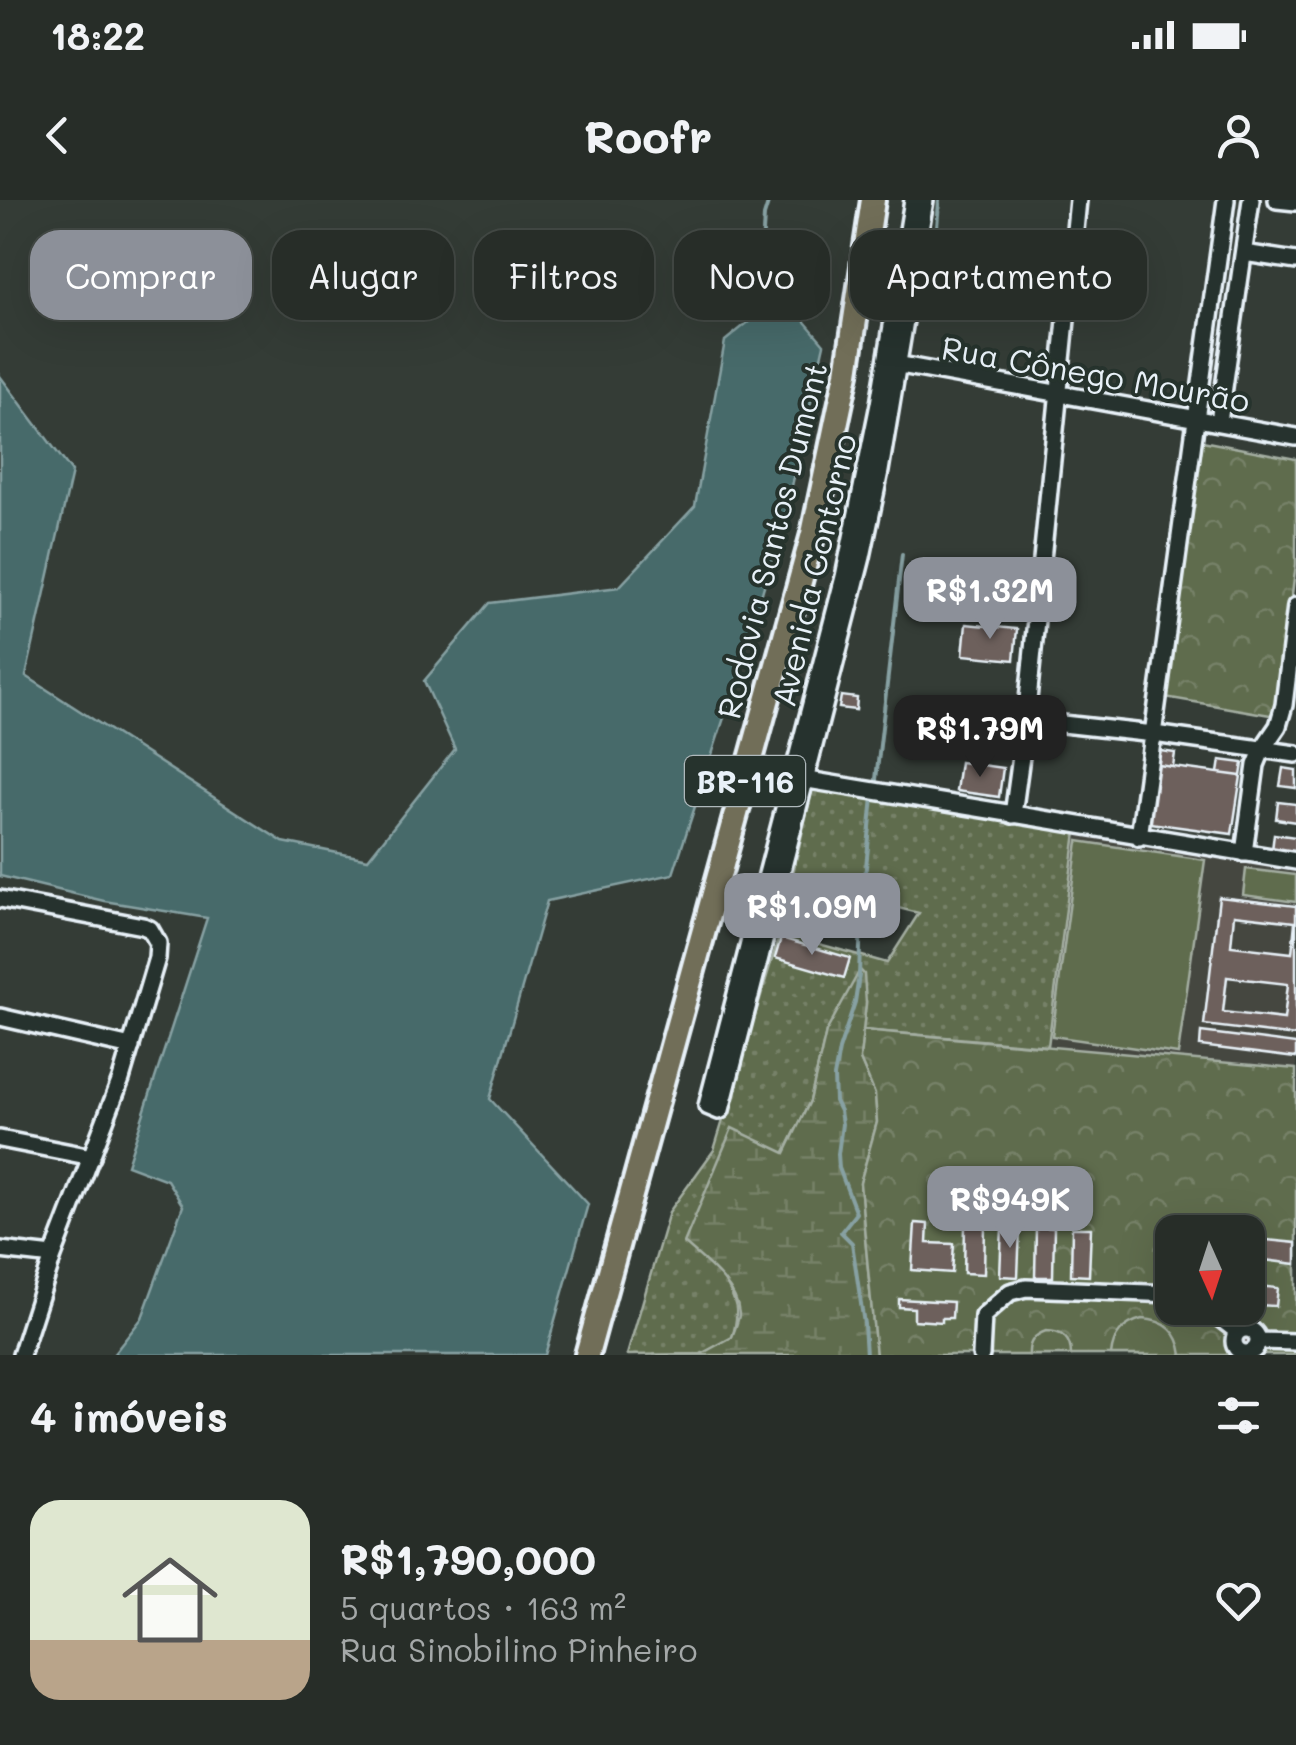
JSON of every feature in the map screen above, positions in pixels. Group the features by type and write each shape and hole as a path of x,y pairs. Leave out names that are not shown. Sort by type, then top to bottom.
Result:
{"highway":[{"name":"Rodovia Santos Dumont","path":"586,1355 813,534 848,374 874,200"}],"street":[{"name":"Avenida Contorno","path":"722,1110 755,948 798,778 892,363 912,200"},
{"path":"892,363 926,200"},
{"path":"1075,230 1078,200"},
{"path":"1140,837 1226,200"},
{"path":"1220,422 1251,200"},
{"path":"1277,200 1296,202"},
{"path":"1244,253 1296,260"},
{"path":"1014,815 1066,320"},
{"name":"Rua Cônego Mourão","path":"892,363 1296,437"},
{"path":"1244,854 1256,765 1278,726 1284,705 1296,606"},
{"path":"1026,720 1296,754"},
{"path":"798,778 1296,861"},
{"path":"0,899 125,922 150,929 158,943 131,1046 52,1256 21,1355"},
{"path":"0,1017 131,1046"},
{"path":"0,1139 92,1158"},
{"path":"0,1250 52,1256"},
{"path":"982,1355 984,1316 1010,1292 1026,1288 1155,1293"},
{"path":"1219,1325 1236,1348 1247,1328 1258,1337 1258,1342 1296,1342"}],"shaded area":[{"path":"1076,832 1296,871 1296,1069 1048,1046"}],"green space":[{"path":"1197,440 1296,459 1296,564 1276,716 1165,697"},
{"path":"813,786 1076,832 1048,1046 863,1030 866,1003 826,1032 810,1101 723,1278 736,1307 732,1338 701,1354 627,1355 669,1212 714,1150 780,933 887,963 919,913 791,882"},
{"path":"1078,841 1205,860 1178,1054 1052,1036"},
{"path":"1246,869 1296,875 1296,902 1243,895"},
{"path":"860,970 864,974 866,1003 860,1059 875,1094 877,1122 860,1183 876,1355 653,1355 701,1354 732,1337 739,1314 732,1293 718,1274 684,1243 732,1128 785,1153 810,1101 826,1032"},
{"path":"863,1030 1296,1069 1296,1355 876,1355 860,1183 877,1122 875,1094 860,1059"},
{"path":"1142,1319 1170,1328 1182,1355 1111,1355 1120,1331"},
{"path":"1046,1331 1064,1337 1071,1355 1029,1355 1033,1340"}],"water":[{"path":"751,320 803,320 824,344 787,508 673,874 547,901 490,1099 588,1204 545,1355 113,1355 142,1318 183,1206 167,1180 127,1165 207,918 104,901 0,876 0,376 72,472 26,676 283,842 368,859 455,749 424,681 490,603 619,587 695,506 725,341"}],"building":[{"path":"966,624 1017,629 1014,660 963,655"},
{"path":"841,696 857,698 856,710 839,708"},
{"path":"1153,750 1175,753 1173,767 1151,764"},
{"path":"1220,760 1243,763 1241,776 1218,773"},
{"path":"960,762 1003,768 999,797 956,791"},
{"path":"1151,764 1241,776 1232,834 1143,822"},
{"path":"1283,768 1296,770 1296,788 1280,786"},
{"path":"1278,802 1296,804 1296,822 1276,819"},
{"path":"1274,834 1296,837 1296,853 1272,850"},
{"path":"794,889 830,893 827,921 791,917"},
{"path":"1219,897 1296,906 1296,1036 1204,1025","holes":["1234,915 1295,922 1292,953 1231,946","1227,977 1288,984 1284,1019 1223,1012"]},
{"path":"781,938 850,958 844,978 775,958"},
{"path":"1201,1032 1296,1044 1296,1058 1200,1046"},
{"path":"915,1223 928,1224 927,1243 954,1244 952,1273 912,1270"},
{"path":"965,1225 985,1226 984,1274 964,1273"},
{"path":"1002,1226 1020,1227 1018,1277 1000,1276"},
{"path":"1036,1227 1054,1228 1053,1277 1035,1277"},
{"path":"1072,1228 1091,1228 1089,1276 1071,1275"},
{"path":"1265,1240 1296,1243 1296,1264 1265,1260"},
{"path":"1265,1287 1278,1288 1276,1306 1265,1305"},
{"path":"899,1299 953,1302 952,1318 942,1318 942,1322 914,1320 914,1308 899,1307"},
{"path":"1246,1333 1254,1341 1246,1349 1238,1341"}],"waterway":[{"path":"763,230 769,200"},
{"path":"937,230 939,200"},
{"path":"875,788 902,554"},
{"path":"866,1355 852,1243 841,1232 856,1213 839,1168 842,1124 835,1101 834,1077 859,976 873,797"}]}
